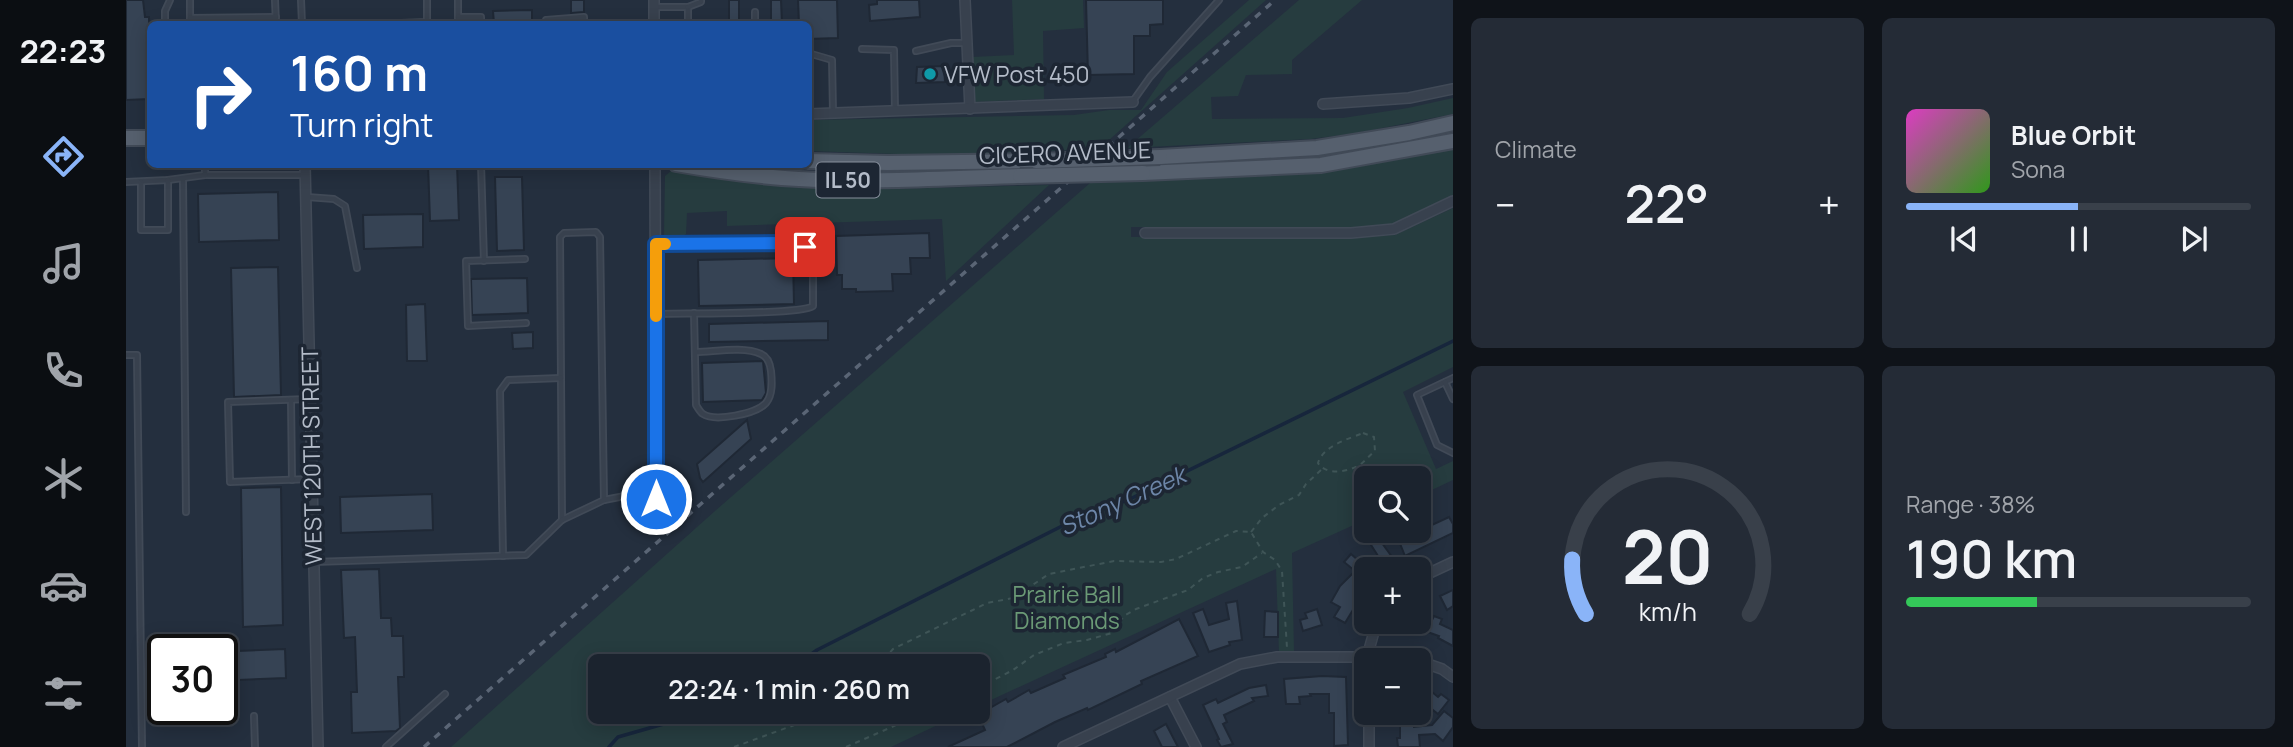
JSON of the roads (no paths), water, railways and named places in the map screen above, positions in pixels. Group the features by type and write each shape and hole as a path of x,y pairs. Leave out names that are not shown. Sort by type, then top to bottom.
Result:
{"main road":[{"name":"CICERO AVENUE","path":"812,161 1036,161 1317,148 1453,123"},
{"path":"126,138 147,134"},
{"name":"CICERO AVENUE","path":"701,168 744,175 801,179 872,180 1143,173 1321,165 1453,141"}],"street":[{"path":"965,0 970,109"},
{"path":"1324,104 1409,98 1453,89"},
{"name":"CICERO AVENUE","path":"812,114 1133,102"},
{"name":"WEST 120TH STREET","path":"305,168 318,747"},
{"path":"655,168 656,495"},
{"path":"1144,233 1351,233 1394,229 1453,201"},
{"path":"1431,573 1453,562"},
{"path":"1063,747 1240,664 1288,657 1354,658"},
{"path":"1431,665 1453,677"},
{"path":"1170,697 1196,747"},
{"path":"1369,725 1370,747"}],"lane":[{"path":"165,21 164,11 170,0"},
{"path":"190,0 190,21 276,16"},
{"path":"275,0 276,21"},
{"path":"301,0 302,21"},
{"path":"427,0 429,21"},
{"path":"458,0 458,18 481,17 481,21"},
{"path":"654,4 688,7 701,0"},
{"path":"1133,102 1150,77 1219,0"},
{"path":"688,7 688,21"},
{"path":"755,12 755,21"},
{"path":"546,21 584,17 584,21"},
{"path":"916,51 951,43 967,43"},
{"path":"862,49 894,50 895,111"},
{"path":"812,54 832,60 833,113"},
{"path":"205,168 205,175"},
{"path":"481,168 484,261"},
{"path":"126,182 205,175 305,175"},
{"path":"183,179 186,512"},
{"path":"141,182 141,230 168,230 168,180"},
{"path":"306,197 334,199 345,206 357,268"},
{"path":"562,520 561,237 564,233 596,232 600,237 604,500"},
{"path":"656,244 782,243 805,247 813,259 814,306 808,310 656,314"},
{"path":"525,259 466,261 468,326 526,323"},
{"path":"694,313 696,405 702,413 711,416 742,415 766,403 772,381 767,357 759,352 746,351 695,352"},
{"path":"126,355 137,355 142,747"},
{"path":"503,556 500,391 508,380 561,378"},
{"path":"1453,378 1417,395 1437,445 1453,453"},
{"path":"1445,382 1453,399"},
{"path":"310,399 228,402 230,482 312,479"},
{"path":"291,400 292,480"},
{"path":"314,562 526,555 562,520 604,500 656,495"},
{"path":"386,747 445,694"},
{"path":"254,716 255,747"}],"waterway":[{"name":"Stony Creek","path":"812,654 1068,523 1132,498 1453,341"},
{"name":"Stony Creek","path":"609,747 618,737 664,724"}],"railway":[{"path":"424,747 1275,0"}],"place":[{"name":"VFW Post 450","path":"930,74"}],"park label":[{"name":"Prairie Ball Diamonds","path":"1067,607"}]}
